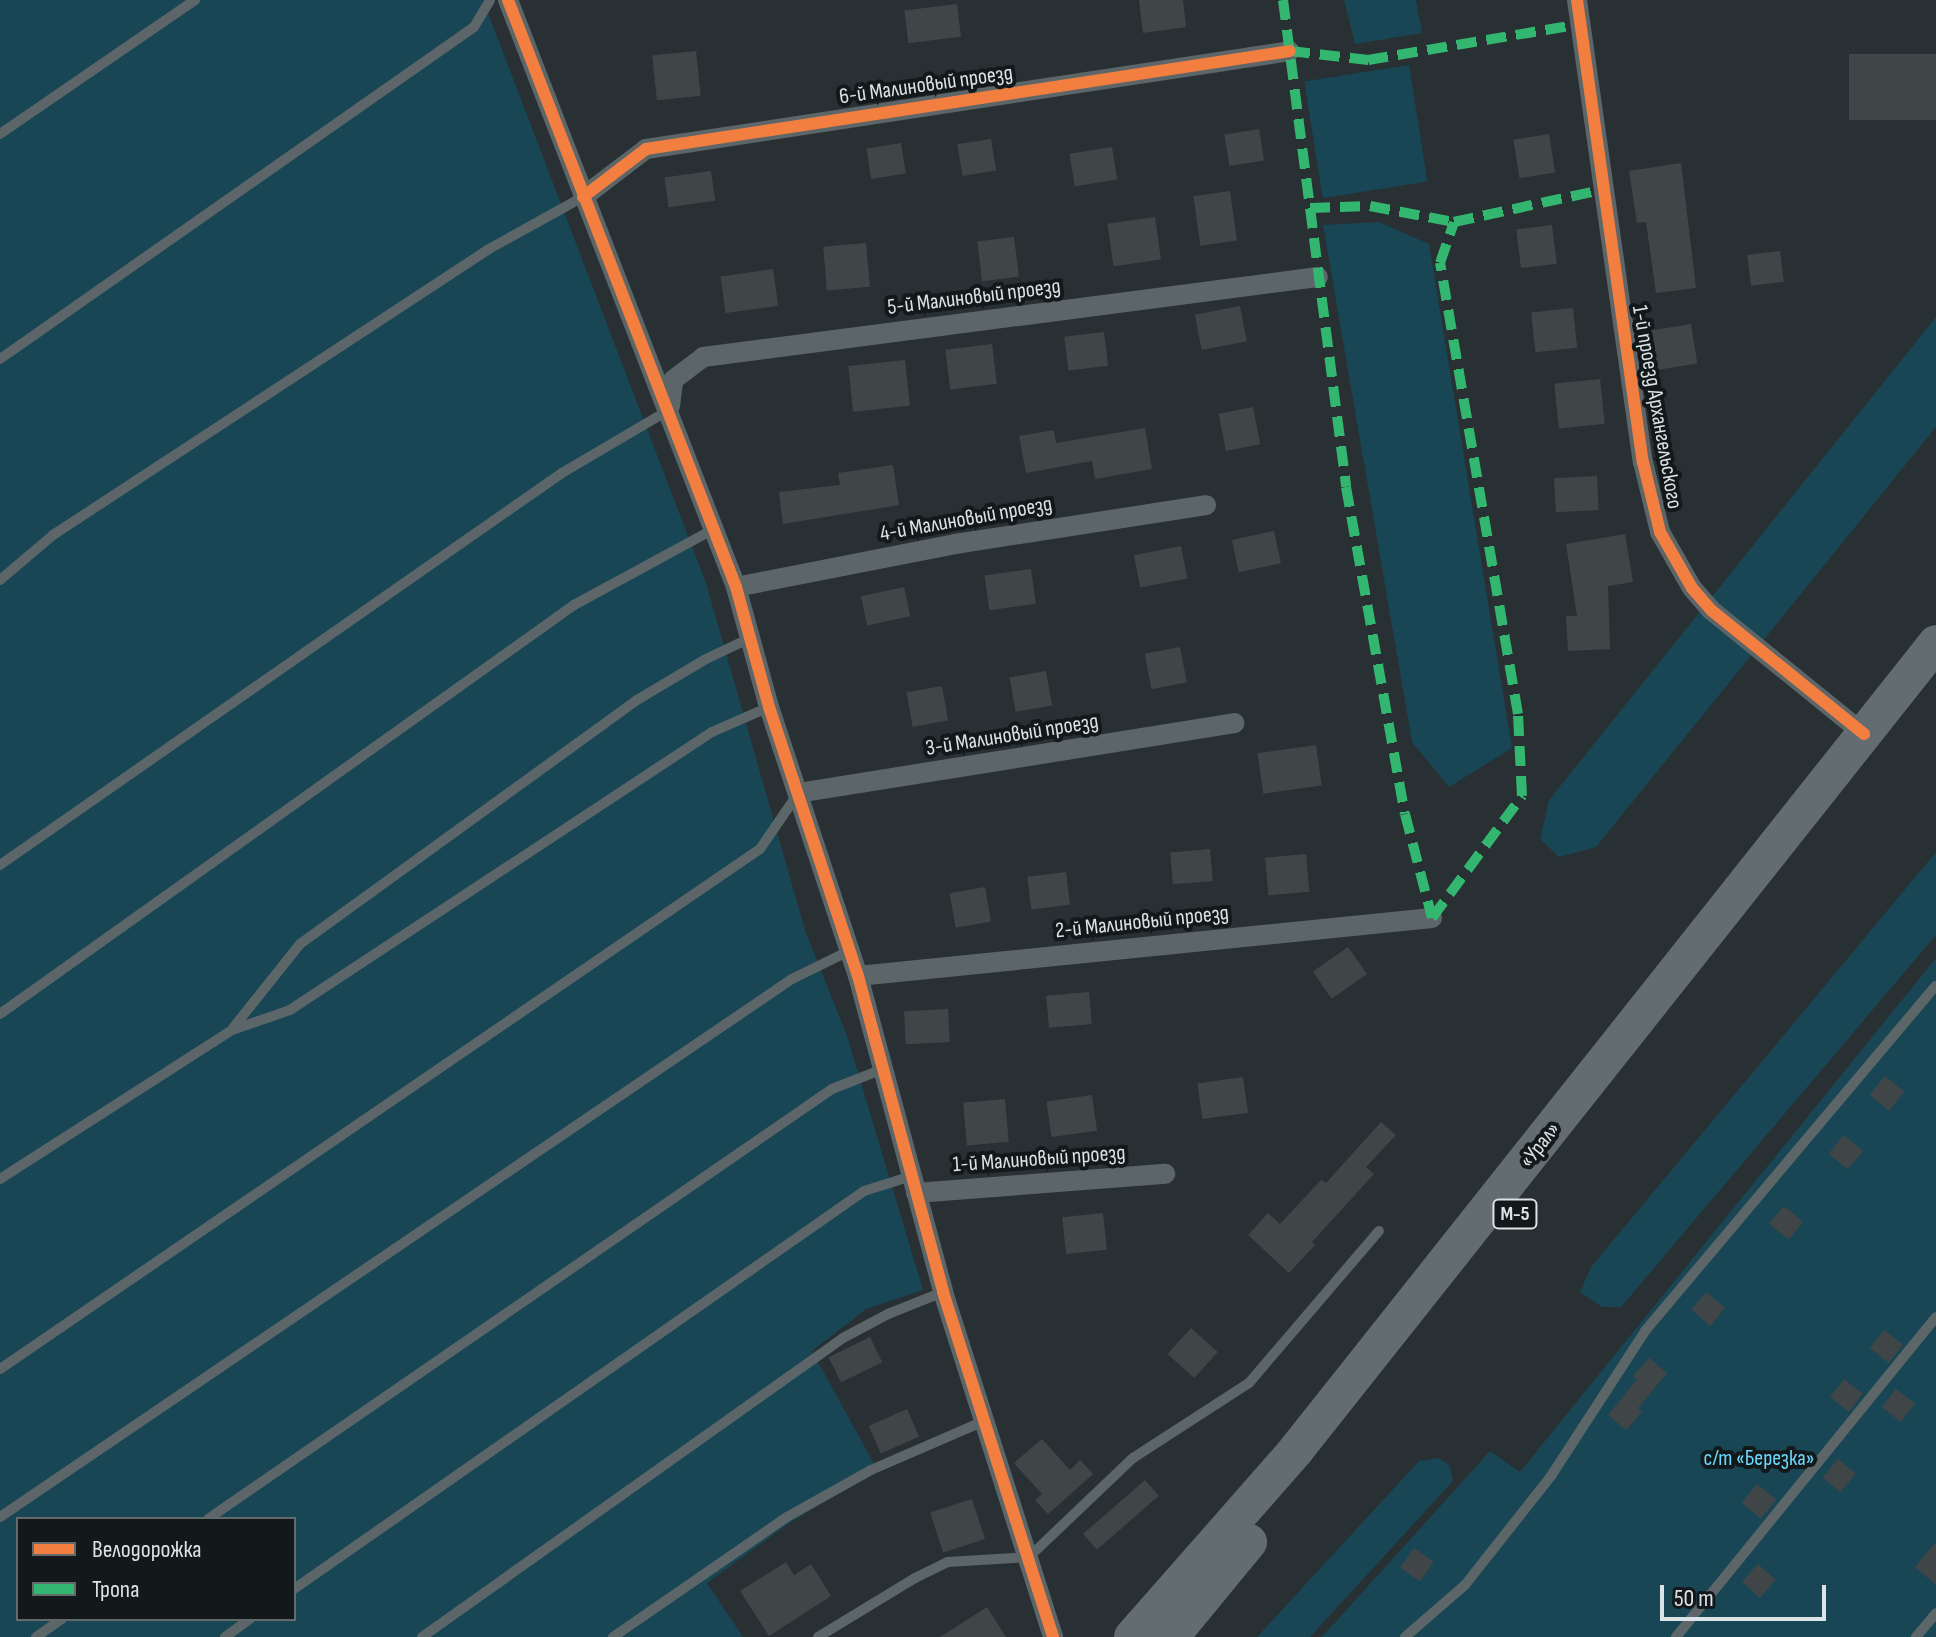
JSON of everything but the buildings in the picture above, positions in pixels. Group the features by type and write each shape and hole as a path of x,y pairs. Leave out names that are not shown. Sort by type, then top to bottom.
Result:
{"highway":[{"name":"«Урал»","path":"1132,1636 1306,1438 1936,643"},
{"name":"«Урал»","path":"1171,1637 1489,1247 1936,681"}],"street":[{"path":"508,0 736,587 769,707 858,976 943,1292 1053,1637"},
{"name":"1-й проезд Архангельского","path":"1577,0 1638,432 1660,532 1692,588 1711,610 1864,734"},
{"name":"6-й Малиновый проезд","path":"583,197 646,149 1290,51"},
{"name":"5-й Малиновый проезд","path":"669,410 673,380 703,357 1318,277"},
{"name":"4-й Малиновый проезд","path":"736,587 955,544 1206,505"},
{"name":"3-й Малиновый проезд","path":"798,793 1234,723"},
{"name":"2-й Малиновый проезд","path":"858,976 1432,918"},
{"name":"1-й Малиновый проезд","path":"914,1184 1165,1174"}],"lane":[{"path":"0,134 195,0"},
{"path":"0,359 474,27 490,0"},
{"path":"0,580 53,535 92,509 489,249 583,197"},
{"path":"0,865 562,473 669,410"},
{"path":"0,1014 574,605 714,529"},
{"path":"232,1030 300,944 637,700 750,638"},
{"path":"0,1179 232,1030 290,1010 712,732 769,707"},
{"path":"0,1369 760,849 798,793"},
{"path":"0,1517 792,979 849,951"},
{"path":"1405,1637 1465,1585 1551,1476 1645,1331 1936,986"},
{"path":"211,1517 832,1089 883,1069"},
{"path":"296,1588 864,1191 914,1184"},
{"path":"818,1637 915,1578 948,1562 1029,1557 1133,1458 1249,1383 1379,1231"},
{"path":"422,1637 843,1338 888,1314 943,1292"},
{"path":"1676,1637 1936,1317"},
{"path":"613,1637 787,1517 871,1470 986,1420"},
{"path":"1916,1637 1936,1613"},
{"path":"36,1637 59,1621"},
{"path":"225,1637 247,1621"}],"green space":[{"path":"0,0 483,0 706,583 805,930 847,1036 923,1290 866,1309 812,1351 877,1469 788,1524 707,1583 743,1637 0,1637"},
{"path":"1344,0 1416,0 1422,33 1355,44"},
{"path":"1409,65 1427,182 1323,198 1304,82"},
{"path":"1379,222 1429,244 1512,748 1449,787 1412,742 1323,225"},
{"path":"1936,317 1936,427 1596,847 1559,857 1540,839 1549,800"},
{"path":"1936,852 1936,935 1621,1307 1602,1307 1580,1292 1591,1267"},
{"name":"с/т «Березка»","path":"1936,958 1936,1637 1322,1637 1490,1451 1520,1472"},
{"path":"1439,1458 1450,1466 1453,1481 1310,1637 1257,1637 1419,1461"}],"marked path":[{"path":"1283,0 1346,487 1405,814 1432,918"},
{"path":"1290,51 1368,60 1581,24"},
{"path":"1432,918 1522,796 1518,714 1440,263 1454,222 1601,190"},
{"path":"1310,208 1370,206 1454,222"}],"cycle path":[{"path":"508,0 736,587 769,707 858,976 943,1292 1053,1637"},
{"path":"1577,0 1643,462 1660,532 1692,588 1711,610 1864,734"},
{"path":"583,197 646,149 1290,51"}]}
